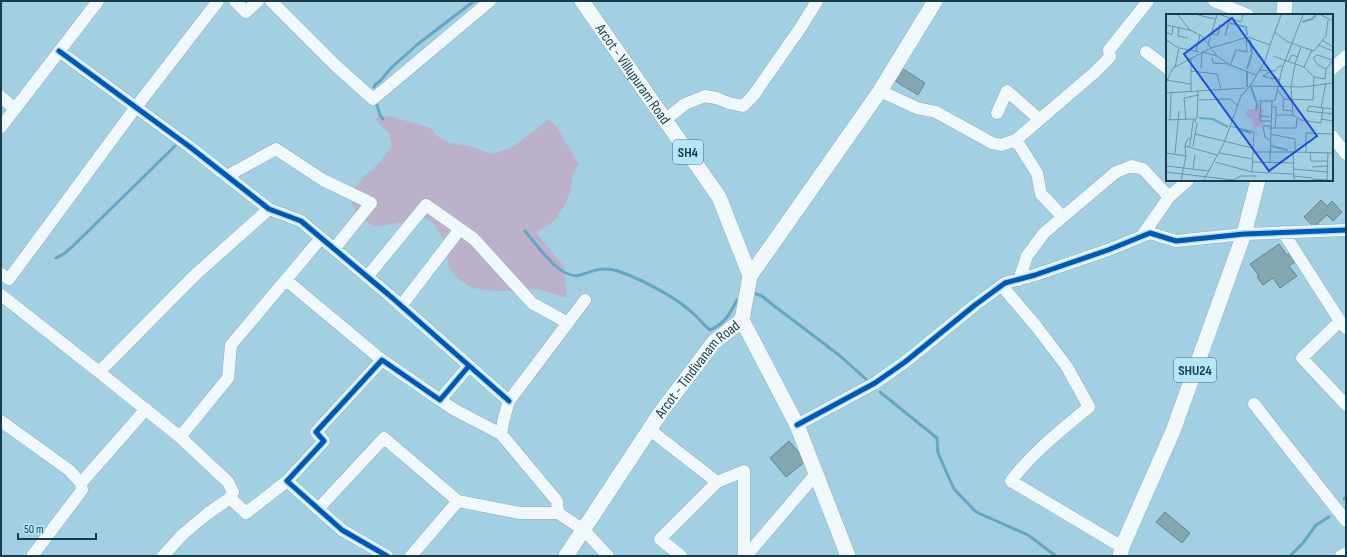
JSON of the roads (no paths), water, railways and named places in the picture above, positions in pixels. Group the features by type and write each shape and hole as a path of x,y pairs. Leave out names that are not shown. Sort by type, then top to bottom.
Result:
{"main road":[{"name":"Arcot - Villupuram Road","path":"582,1 719,197 750,276"},
{"path":"742,320 750,276 880,90 935,1"},
{"path":"1284,14 1285,1"},
{"name":"SHU24","path":"1121,552 1174,432 1244,234 1258,181"},
{"name":"Arcot - Tindivanam Road","path":"566,556 650,430 714,342 742,320 797,425 848,556"}],"street":[{"path":"1,127 98,1"},
{"path":"1,289 5,276 218,1"},
{"path":"235,1 246,12 258,1"},
{"path":"271,1 335,65 373,99 490,1"},
{"path":"666,120 685,104 705,96 743,106 753,96 801,27 817,1"},
{"path":"880,90 917,108 936,112 992,143 1001,145 1016,140 1094,73 1110,57 1109,50 1148,1"},
{"path":"1214,1 1246,14"},
{"path":"59,51 136,107 269,209 301,221 509,401"},
{"path":"1146,52 1166,67"},
{"path":"1333,69 1346,56"},
{"path":"997,112 1007,91 1040,119"},
{"path":"1,97 15,109"},
{"path":"1333,137 1346,154"},
{"path":"1016,140 1037,173 1041,194 1062,218"},
{"path":"227,176 276,149 323,180 371,203 334,249"},
{"path":"1019,280 1027,256 1044,233 1116,172 1132,166 1143,169 1169,198"},
{"path":"1142,236 1169,198 1187,181"},
{"path":"367,277 426,205 474,239 532,303 568,323"},
{"path":"99,372 195,275 269,209"},
{"path":"401,306 460,229"},
{"path":"797,425 875,384 1006,283 1108,250 1150,233 1176,241 1244,234 1346,230"},
{"path":"1283,232 1343,325 1302,358 1346,405"},
{"path":"180,437 228,378 232,345 321,238"},
{"path":"286,280 382,360 455,410 502,434 557,501 558,513"},
{"path":"1002,286 1036,326 1067,367 1089,407 1048,441 1023,465 1011,481 1121,552"},
{"path":"1,295 180,437 228,482 233,492 230,498 207,514 183,534 163,556"},
{"path":"502,434 504,418 509,401 585,300"},
{"path":"230,498 246,513 287,481 324,441 316,432 382,360"},
{"path":"440,400 468,367"},
{"path":"1254,404 1346,521"},
{"path":"81,483 146,409"},
{"path":"1,421 69,470 81,483 82,490 32,556"},
{"path":"650,430 717,482"},
{"path":"318,509 384,438 458,500 520,513 558,513 584,530 608,556"},
{"path":"681,556 660,539 717,482 744,471 745,556"},
{"path":"745,556 816,474"},
{"path":"287,481 342,530 387,556"},
{"path":"411,556 458,500"},
{"path":"1342,556 1346,553"}],"waterway":[{"path":"374,87 392,67 418,44 474,1"},
{"path":"377,105 383,119"},
{"path":"56,258 72,247 175,146"},
{"path":"525,231 542,252 557,267 565,272 573,275 580,275 608,269 618,271 648,284 678,302 687,308 710,330 715,328 726,318 737,300"},
{"path":"754,293 762,296 839,355 867,380"},
{"path":"880,392 937,438 938,453 954,489 976,512 1028,535 1056,556"},
{"path":"1290,556 1303,543 1316,525 1329,517"}]}
